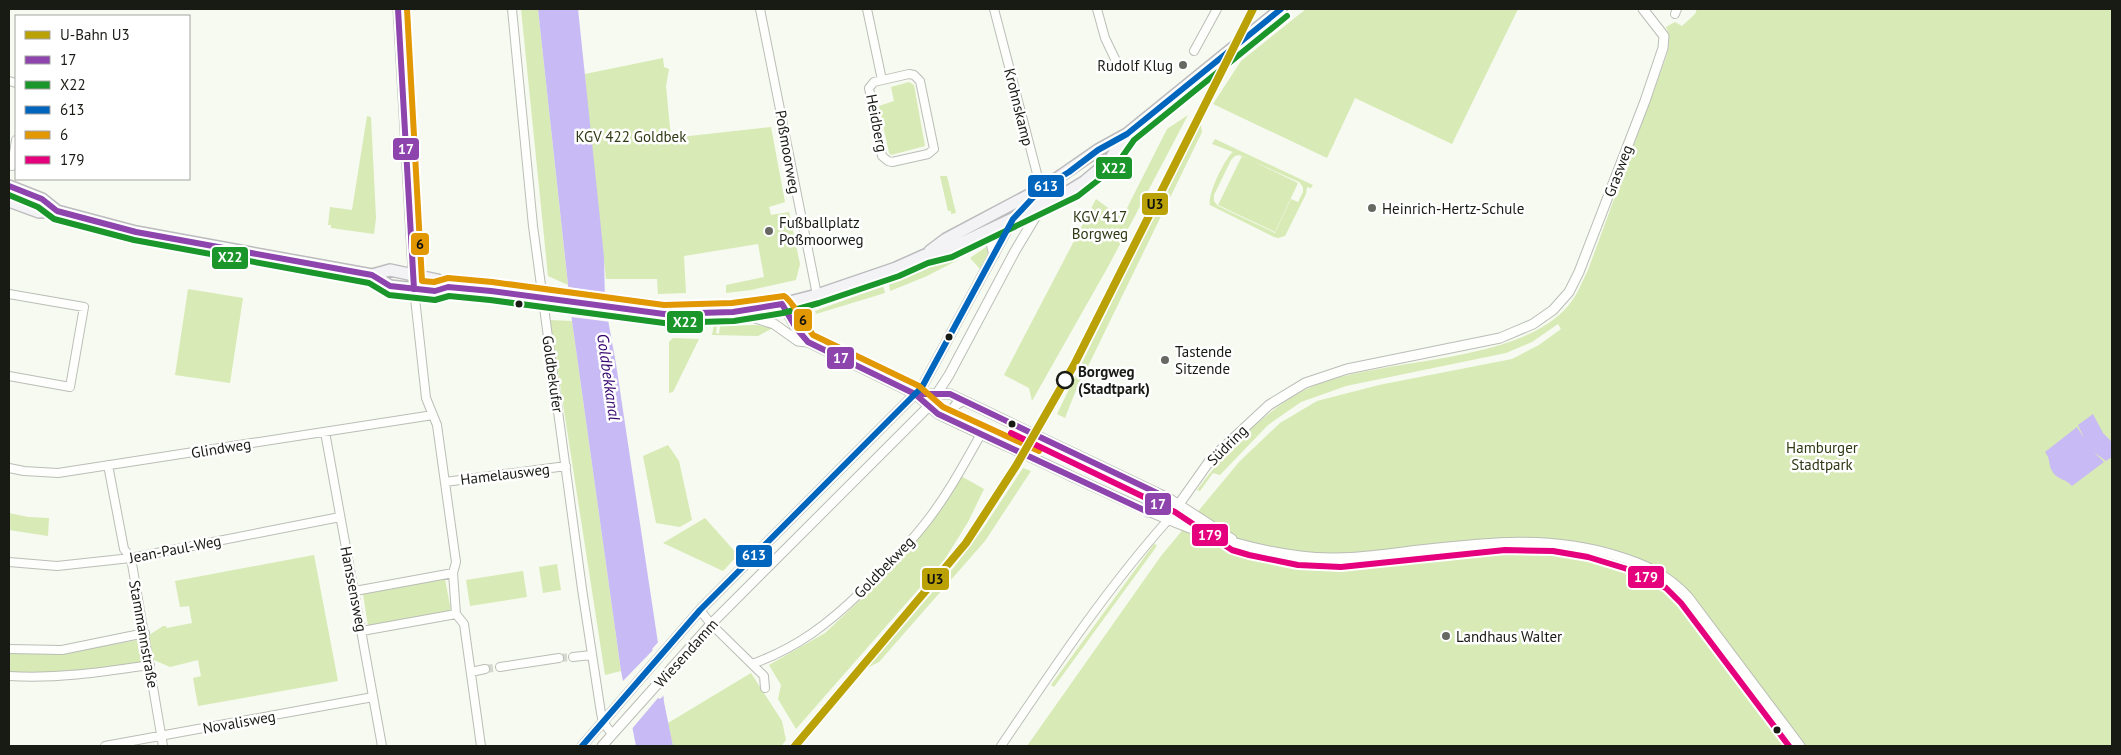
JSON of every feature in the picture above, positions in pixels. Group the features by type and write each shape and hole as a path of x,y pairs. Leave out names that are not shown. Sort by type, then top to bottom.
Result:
{"main road":[{"path":"925,255 946,239 1041,189 1069,172 1098,150 1127,134 1281,9"},
{"path":"9,201 39,212 57,211 136,232 372,275 388,286 435,291 448,287 664,314 733,312 782,304 818,295 896,268 925,255 949,249 1073,190 1109,161 1127,134"},
{"path":"9,186 42,199 57,211"},
{"path":"372,275 390,270 437,280 448,287"}],"street":[{"path":"398,9 412,275 426,398 437,425 456,562 453,573 456,614 464,624 481,746"},
{"name":"Goldbekufer","path":"512,9 533,226 542,298 592,655 604,722 612,734"},
{"name":"Poßmoorweg","path":"760,9 818,295"},
{"name":"Heidberg","path":"866,9 882,80"},
{"name":"Krohnskamp","path":"994,9 1041,189 1042,206"},
{"path":"1097,9 1105,38 1117,63"},
{"path":"1194,52 1217,9"},
{"name":"Grasweg","path":"1564,298 1579,272 1649,92 1665,41 1662,32 1643,9"},
{"name":"Heidberg","path":"910,74 920,80 934,145 932,152 892,162 884,159 869,92 871,85 882,80 910,74"},
{"path":"12,166 15,146"},
{"name":"Wiesendamm","path":"582,746 700,610 915,394 928,378 1013,219 1041,189"},
{"name":"Wiesendamm","path":"602,746 711,624 929,406 1042,206"},
{"path":"979,235 991,243 994,255"},
{"path":"9,294 84,307 70,387 9,376"},
{"name":"Südring","path":"1001,746 1108,593 1136,556 1167,521 1211,459 1269,405 1305,383 1347,369 1500,338 1544,317 1564,298"},
{"path":"782,304 796,328 808,342 915,394 938,414 1167,521 1217,539 1300,556 1341,558 1497,542 1539,542 1573,545 1627,559 1657,572 1680,588 1800,746"},
{"path":"733,312 774,324 798,342 808,342"},
{"path":"915,394 950,394 1179,504 1236,542"},
{"path":"954,421 953,410 957,404 964,401"},
{"name":"Glindweg","path":"9,468 58,472 108,466 433,415"},
{"name":"Hanssensweg","path":"325,432 382,746"},
{"name":"Goldbekweg","path":"752,664 778,655 812,635 842,611 879,575 927,521 981,434"},
{"name":"Stammannstraße","path":"108,466 124,549 131,558 163,746"},
{"name":"Hamelausweg","path":"445,482 566,466"},
{"path":"1148,512 1155,509 1159,502 1157,493"},
{"name":"Jean-Paul-Weg","path":"9,562 57,566 131,558 340,517"},
{"path":"354,591 453,573"},
{"path":"700,610 711,624 764,676 765,688"},
{"path":"362,631 456,614"},
{"path":"9,649 62,650 145,633"},
{"path":"573,656 592,655"},
{"path":"500,667 559,658"},
{"path":"9,676 76,676 150,665"},
{"path":"471,672 485,669"},
{"name":"Novalisweg","path":"105,746 373,697"}],"green space":[{"name":"KGV 422 Goldbek","path":"521,9 538,9 568,285 548,276"},
{"path":"1306,9 1518,9 1452,144 1355,98 1327,158 1213,104 1241,61"},
{"name":"Hamburger Stadtpark","path":"1697,9 2112,9 2112,746 1027,746 1161,556 1239,462 1280,423 1317,401 1379,385 1512,359 1539,345 1561,329 1558,324 1532,342 1506,353 1346,386 1301,402 1268,425 1220,475 1213,473 1200,491 1197,490 1222,459 1251,429 1267,415 1300,392 1347,375 1450,357 1518,339 1546,325 1568,306 1577,293 1588,270 1668,51 1669,39 1666,27 1675,22 1682,26 1695,14"},
{"path":"663,58 664,67 669,69 666,86 671,138 771,127 785,202 769,207 771,215 789,212 800,264 796,280 751,290 726,293 726,285 764,277 758,244 684,256 686,293 658,294 657,279 606,279 586,99 585,74"},
{"path":"909,82 914,85 925,146 891,155 879,106 894,101 891,87"},
{"name":"KGV 417 Borgweg","path":"1188,115 1109,265 1032,401 1029,388 1004,375 1096,199 1122,218 1167,129"},
{"path":"367,116 371,117 376,218 374,234 331,228 331,225 328,225 330,207 352,210"},
{"path":"1200,121 1202,132 1074,395 1065,418 1057,414"},
{"path":"1215,139 1313,185 1311,188 1307,187 1306,194 1285,236 1274,237 1210,205 1211,193 1217,177 1233,152 1212,144","holes":["1239,155 1299,182 1303,187 1303,192 1298,202 1291,199 1275,233 1218,206 1214,201 1214,195 1231,160"]},
{"path":"1242,156 1298,183 1275,232 1218,205"},
{"path":"940,176 947,176 956,213 951,214 951,211 948,211"},
{"path":"986,247 988,253 980,269 970,258"},
{"path":"960,251 961,255 958,260 927,276 890,291 889,284 924,270"},
{"path":"883,286 885,293 816,314 815,311"},
{"path":"188,289 243,298 230,383 175,375"},
{"path":"550,320 572,321 621,671 605,675"},
{"path":"714,325 717,326 716,333 719,334 720,326 757,325 773,328 758,336 712,335"},
{"path":"673,338 699,339 673,392 669,393 669,342"},
{"path":"668,445 679,461 692,520 680,527 656,523 643,456"},
{"path":"1023,468 1031,471 985,541 879,662 867,668 955,566 984,527"},
{"path":"961,476 984,489 968,522 945,559 796,729 778,699 781,685 769,665 825,633 859,601 911,549"},
{"path":"9,513 28,517 49,518 48,536 9,530"},
{"path":"705,518 738,555 723,571 663,543"},
{"path":"1154,544 1157,545 1154,550 1054,687 1051,685"},
{"path":"314,555 338,681 198,706 193,678 201,676 198,660 170,667 145,656 142,662 66,674 9,672 9,653 66,653 143,639 163,626 167,628 192,623 189,606 180,607 175,581"},
{"path":"557,564 561,590 543,593 539,567"},
{"path":"523,571 527,597 470,606 466,580"},
{"path":"445,579 451,611 368,626 363,594"},
{"path":"751,673 782,721 786,740 781,746 673,746 668,723"}],"water":[{"name":"Goldbekkanal","path":"538,9 578,9 604,257 605,303 658,643 664,702 673,746 636,746 621,671 572,321"},
{"path":"2093,414 2103,433 2112,442 2112,457 2106,461 2094,452 2104,462 2072,486 2054,474 2045,452 2077,427 2084,438 2078,425"}],"pier":[{"path":"567,287 607,293 611,322 571,317"},
{"path":"660,640 666,693 660,699 658,698 631,730 621,683 653,650"}],"tunnel":[{"path":"559,658 573,657"},
{"path":"485,669 500,667"}],"metro line":[{"name":"U3","path":"795,746 966,543 1016,466 1074,365 1253,9"}],"transit line":[{"name":"17","path":"398,9 414,289"},
{"name":"6","path":"407,9 422,281 434,282 448,278 492,282 664,305 732,303 784,296 813,335 919,386 943,407 1039,451"},
{"name":"613","path":"582,746 700,610 922,387 1013,219 1041,189 1069,172 1098,150 1127,134 1281,9"},
{"name":"X22","path":"9,195 38,207 54,219 134,240 369,283 389,295 435,300 449,296 490,300 664,323 734,321 783,313 819,303 899,276 928,263 952,257 1078,196 1115,167 1134,140 1287,16"},
{"name":"17","path":"9,186 42,199 57,211 136,232 372,275 390,286 435,291 448,287 491,291 664,314 733,312 782,304"},
{"name":"17","path":"782,304 796,328 808,342 915,394"},
{"name":"17","path":"915,394 950,394 1157,493 1159,502 1155,509 1148,512 938,414 915,394"},
{"name":"179","path":"1011,433 1175,512 1232,550 1249,555 1298,565 1341,567 1505,550 1553,551 1588,557 1637,572 1666,588 1681,603 1789,746"}],"place":[{"name":"Rudolf Klug","path":"1183,65"},
{"name":"Heinrich-Hertz-Schule","path":"1372,208"},
{"name":"Fußballplatz Poßmoorweg","path":"769,231"},
{"name":"Tastende Sitzende","path":"1165,360"},
{"name":"Borgweg (Stadtpark)","path":"1065,380"},
{"name":"Landhaus Walter","path":"1446,636"}]}
